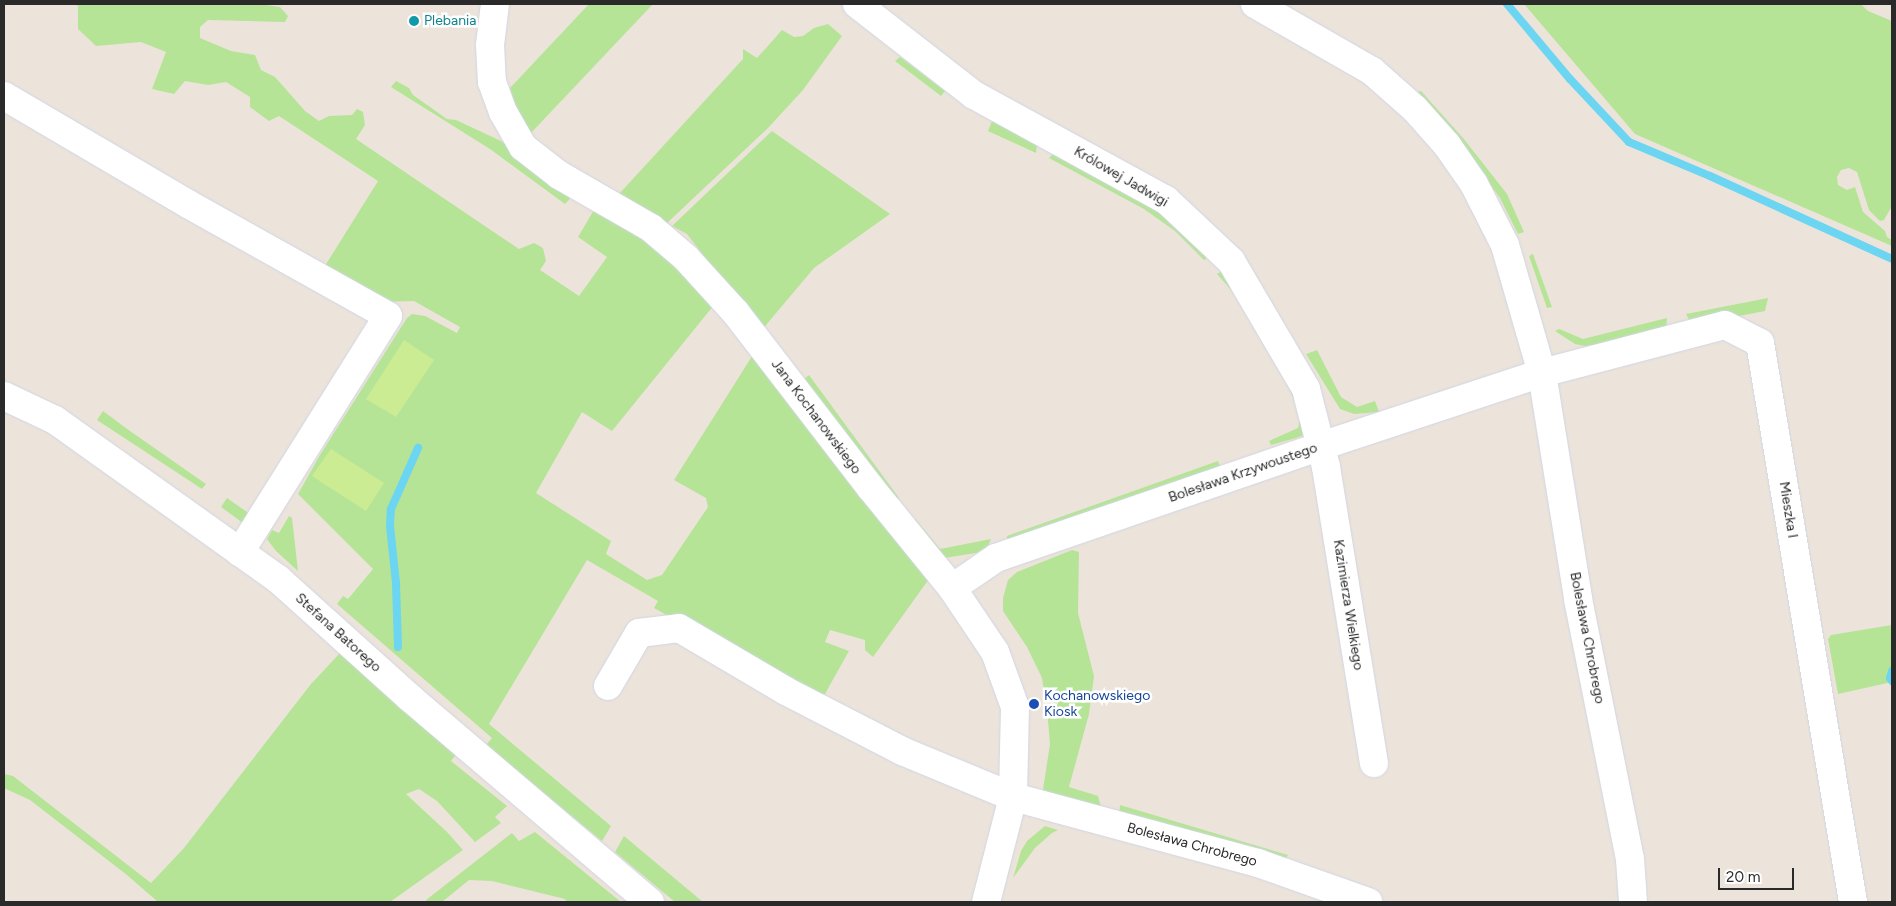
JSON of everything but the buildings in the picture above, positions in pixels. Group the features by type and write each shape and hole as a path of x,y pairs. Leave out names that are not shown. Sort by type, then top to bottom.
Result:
{"street":[{"name":"Jana Kochanowskiego","path":"495,4 490,45 492,82 503,112 523,147 559,175 651,228 686,258 736,313 870,487 952,588 995,652 1015,707 1013,796 986,902"},
{"name":"Królowej Jadwigi","path":"857,4 974,95 1166,200 1227,257 1306,389 1322,446"},
{"name":"Bolesława Chrobrego","path":"1255,4 1372,71 1415,109 1447,145 1474,184 1505,245 1542,372 1578,599 1630,859 1633,902"},
{"path":"4,96 188,204 388,316 240,552"},
{"name":"Mieszka I","path":"1542,372 1725,325 1760,343 1853,902"},
{"name":"Bolesława Krzywoustego","path":"952,588 996,558 1542,372"},
{"name":"Stefana Batorego","path":"4,396 55,420 278,579 410,698 650,902"},
{"name":"Kazimierza Wielkiego","path":"1322,446 1374,763"},
{"name":"Bolesława Chrobrego","path":"608,686 639,633 679,628 786,691 902,751 1013,796 1258,863 1368,902"}],"green space":[{"path":"75,4 259,4 280,7 288,16 285,22 208,20 200,27 200,38 231,51 255,55 261,70 275,77 305,111 319,121 329,116 352,115 357,109 363,112 365,125 356,139 519,249 534,243 543,248 546,261 540,270 579,296 607,257 578,237 594,210 671,255 714,305 612,431 582,412 536,493 611,541 606,554 647,580 662,575 708,507 706,498 674,480 754,353 929,579 873,657 865,650 865,640 830,630 825,642 849,651 821,701 654,608 658,601 587,560 489,724 611,826 602,841 486,745 492,738 337,604 343,596 348,599 373,569 298,494 320,455 407,318 412,314 425,316 457,333 460,327 414,301 380,302 323,269 378,181 279,116 269,121 250,107 250,97 226,82 208,85 185,81 174,94 152,89 166,52 141,42 96,46 78,29 78,6"},
{"path":"589,4 653,4 530,134 515,115 510,88"},
{"path":"1524,4 1861,4 1868,11 1892,21 1892,206 1884,220 1880,221 1869,210 1857,172 1849,168 1841,170 1837,177 1838,185 1847,190 1855,187 1863,212 1885,231 1887,237 1892,240 1892,246 1635,134"},
{"path":"828,24 842,36 803,90 768,128 667,223 619,194 743,59 743,49 757,58 782,30 794,37 803,36 814,28"},
{"path":"900,57 945,91 941,96 895,61"},
{"path":"396,81 409,88 413,95 447,119 456,120 501,141 573,195 565,204 490,149 391,87"},
{"path":"1421,91 1463,138 1507,194 1524,232 1518,234 1500,198 1455,136 1414,93"},
{"path":"992,121 1037,144 1036,153 988,131"},
{"path":"772,131 890,214 814,268 761,331 687,234 672,226"},
{"path":"1054,153 1108,179 1169,218 1205,252 1206,259 1204,260 1175,231 1144,209 1049,158"},
{"path":"1533,254 1552,307 1547,308 1529,256"},
{"path":"1222,271 1304,401 1304,435 1271,445 1269,441 1298,428 1301,414 1274,357 1240,300 1217,274"},
{"path":"1768,298 1765,311 1692,325 1686,314"},
{"path":"1667,318 1666,330 1585,346 1575,344 1555,331 1559,329 1583,339"},
{"path":"404,340 434,360 396,417 366,399"},
{"path":"1317,350 1341,397 1357,407 1375,401 1379,412 1354,414 1340,409 1306,354"},
{"path":"809,375 899,498 892,501 802,381"},
{"path":"103,411 206,484 202,489 97,420"},
{"path":"331,449 384,483 366,511 312,476"},
{"path":"1218,461 1220,466 1007,541 1007,536"},
{"path":"227,498 257,519 243,523 221,507"},
{"path":"289,516 292,518 298,571 276,551 267,539 272,530 279,533"},
{"path":"915,519 940,549 991,539 988,546 976,553 944,558 909,521"},
{"path":"1072,550 1079,552 1078,613 1094,676 1089,714 1069,787 1098,796 1103,814 1042,796 1050,744 1047,709 1054,708 1053,697 1045,698 1042,678 1027,647 1003,611 1003,598 1008,580 1017,572"},
{"path":"1892,625 1892,682 1838,694 1828,639 1831,635"},
{"path":"340,653 457,753 451,761 507,806 495,817 501,823 475,842 437,801 419,789 406,794 447,832 463,850 390,902 158,902 127,875 30,800 4,788 4,774 13,776 151,883 184,848 311,684"},
{"path":"1120,805 1288,855 1281,864 1119,818"},
{"path":"1045,826 1058,830 1035,848 1013,878 1021,851 1027,841"},
{"path":"535,832 621,902 567,902 565,899 492,881 469,880 442,902 427,902 426,900 512,833 519,841"},
{"path":"624,836 703,902 675,902 615,852"}],"waterway":[{"path":"1507,4 1570,79 1629,142 1710,176 1892,259"},
{"path":"398,647 396,583 390,526 391,509 418,448"},
{"path":"1892,671 1890,678 1892,681"}],"place":[{"name":"Plebania","path":"414,21"},
{"name":"Kochanowskiego Kiosk","path":"1034,704"}]}
